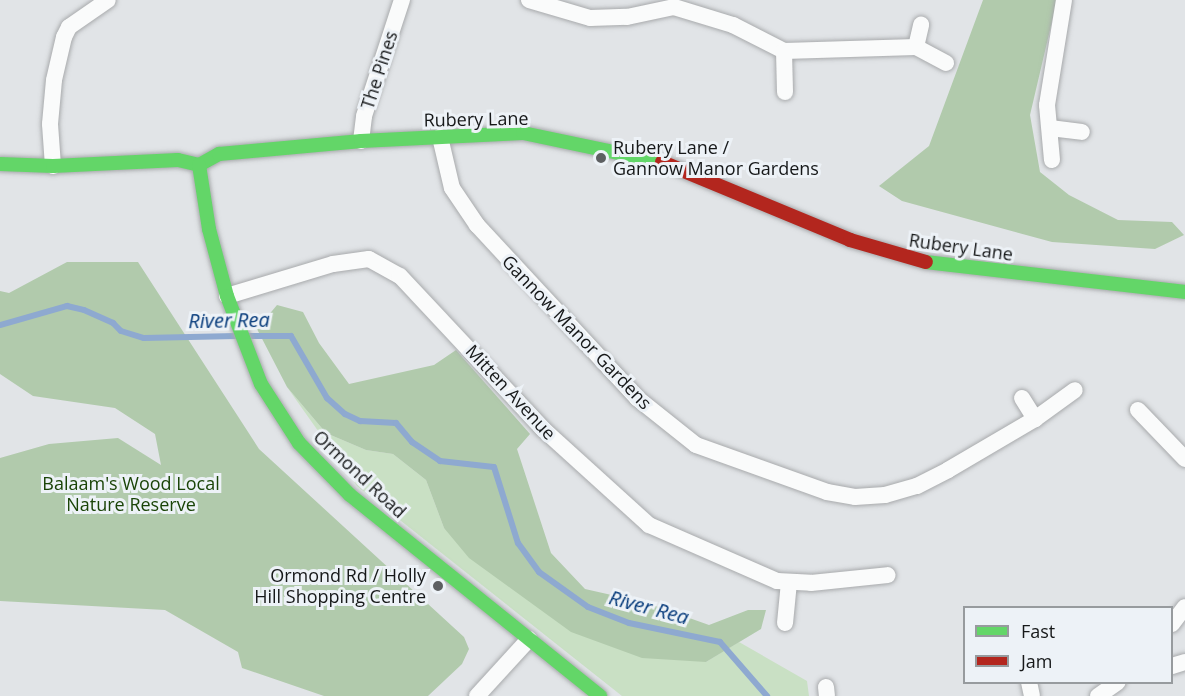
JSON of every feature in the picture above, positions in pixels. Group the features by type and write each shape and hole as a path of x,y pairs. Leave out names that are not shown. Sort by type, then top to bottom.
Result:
{"street":[{"path":"52,166 50,124 54,80 64,37 69,27 108,0"},
{"name":"The Pines","path":"361,141 364,116 402,0"},
{"path":"529,0 590,18 627,17 674,7 733,25 784,51 916,47 946,63"},
{"path":"1052,160 1047,105 1064,0"},
{"path":"916,47 921,25"},
{"path":"784,51 785,92"},
{"path":"1050,128 1082,132"},
{"name":"Rubery Lane","path":"199,165 219,154 361,141 523,134 611,147 693,172 850,240 911,260 1185,292"},
{"name":"Gannow Manor Gardens","path":"440,137 453,188 477,225 636,398 696,445 827,492 855,497 885,495 927,480 1035,419 1075,390"},
{"path":"0,164 52,166 178,160 199,165"},
{"name":"Ormond Road","path":"199,165 209,229 227,296 261,384 299,443 350,495 600,696"},
{"name":"Mitten Avenue","path":"227,296 356,258 377,263 400,276 543,429 649,525 777,581 888,575"},
{"path":"1022,398 1035,419"},
{"path":"1138,410 1185,459"},
{"path":"785,622 789,582"},
{"path":"1173,623 1185,607"},
{"path":"477,696 529,639"},
{"path":"1098,696 1115,684"}],"green space":[{"path":"983,0 1057,0 1030,115 1040,172 1069,195 1118,220 1172,222 1184,235 1155,249 1052,242 902,201 879,186 929,146"},
{"name":"Balaam's Wood Local Nature Reserve","path":"67,262 138,262 259,449 464,637 469,649 462,664 428,696 324,696 242,668 238,652 165,610 0,601 0,458 49,444 118,438 161,465 155,434 115,408 33,396 0,374 0,291 9,293"},
{"path":"277,305 303,312 319,343 349,384 434,365 456,350 530,434 517,449 551,553 585,589 647,603 709,625 748,610 766,610 761,629 706,662 642,658 571,632 469,558 444,528 426,480 393,454 366,450 326,433 287,387 257,329"},
{"path":"287,387 326,433 366,450 393,454 426,480 444,528 706,662 739,642 807,681 809,696 622,696 357,486"}],"waterway":[{"name":"River Rea","path":"0,325 67,306 84,310 113,323 121,331 144,338 236,336"},
{"name":"River Rea","path":"246,336 291,336 327,398 345,414 360,421 396,423 412,442 440,461 494,467 518,543 539,572 588,607 629,623 720,642 767,696"}],"traffic: fast":[{"path":"0,164 53,166 178,160 199,165 219,154 361,141 523,133 662,162"},
{"path":"199,165 209,229 227,296 261,384 299,443 350,495 600,696"},
{"path":"926,262 1185,292"}],"traffic: jam":[{"path":"662,162 850,240 926,262"}],"place":[{"name":"Rubery Lane / Gannow Manor Gardens","path":"601,158"},
{"name":"Ormond Rd / Holly Hill Shopping Centre","path":"438,586"}]}
